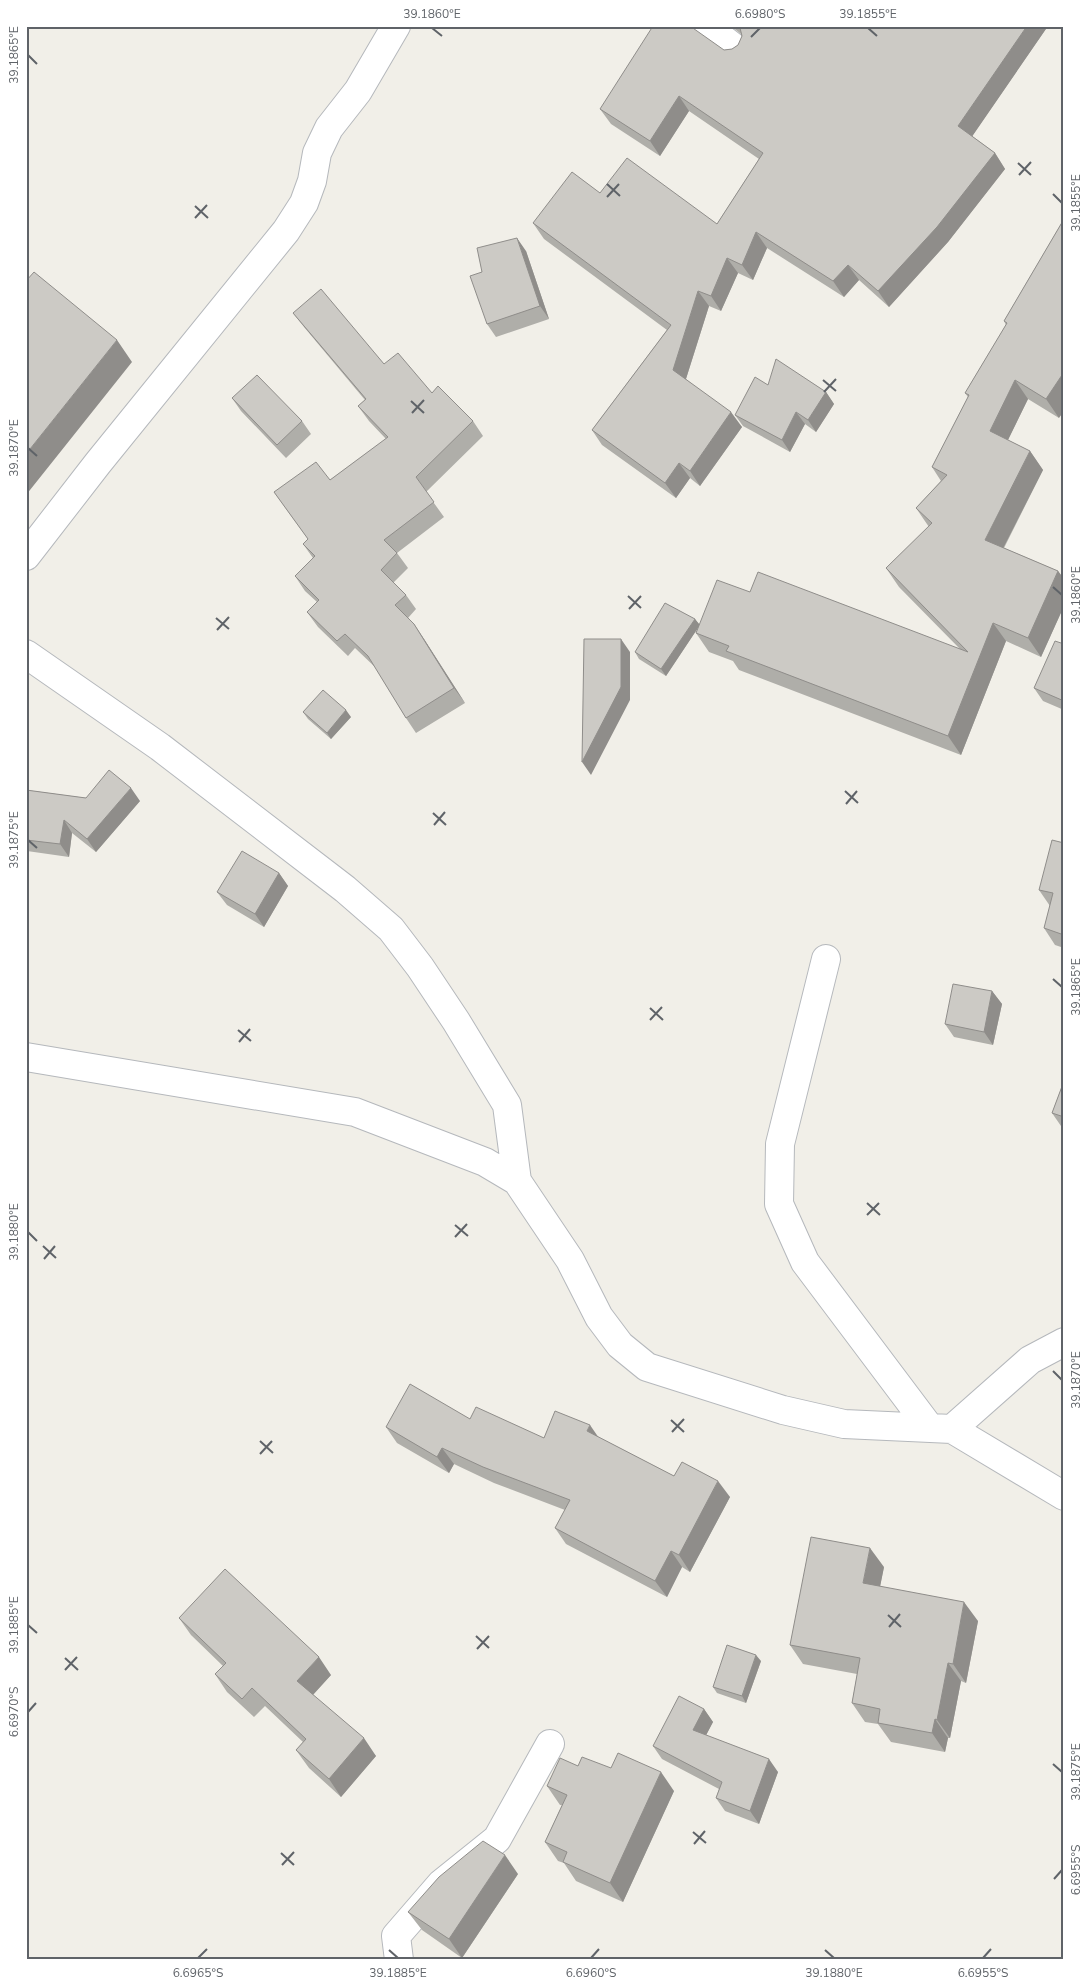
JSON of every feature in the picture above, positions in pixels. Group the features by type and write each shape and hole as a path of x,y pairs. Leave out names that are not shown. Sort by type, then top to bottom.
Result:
{"street":[{"path":"26,556 98,462 286,230 304,203 312,181 317,152 329,128 358,90 396,26"},
{"path":"706,26 737,50"},
{"path":"26,654 160,747 345,889 391,929 420,967 456,1021 507,1105 517,1180 570,1260 599,1318 620,1345 647,1367 783,1410 844,1424 940,1428 1030,1360 1064,1342"},
{"path":"826,959 780,1144 779,1204 805,1262 940,1428 1064,1496"},
{"path":"26,1057 355,1112 485,1162 517,1180"},
{"path":"399,1960 396,1936 441,1884 497,1839 550,1744"}],"building":[{"path":"653,26 690,26 724,50 732,49 738,45 742,36 739,26 1027,26 958,126 995,153 937,227 878,291 848,265 833,281 756,232 742,265 727,258 711,296 698,291 673,370 731,412 690,471 679,463 665,483 592,430 671,325 533,223 572,172 600,193 627,158 717,224 763,153 679,96 650,141 600,109"},
{"path":"1064,219 1064,372 1046,399 1015,380 990,431 1030,451 985,540 1058,571 1028,638 993,623 948,736 726,651 729,646 696,633 717,580 750,592 758,572 968,652 886,568 932,523 916,508 947,475 932,467 969,395 965,393 1007,323 1004,321"},
{"path":"517,238 540,306 487,324 470,276 482,272 477,248"},
{"path":"34,272 117,340 26,454 26,281"},
{"path":"321,289 384,364 398,353 432,393 438,386 473,421 416,477 434,502 384,540 397,553 381,570 406,595 395,605 414,624 454,688 406,718 368,656 345,634 337,641 307,612 319,600 295,576 315,556 303,544 308,539 274,492 316,462 330,480 388,437 358,406 366,399 293,313"},
{"path":"776,359 826,392 808,420 796,412 782,440 735,415 755,377 768,385"},
{"path":"257,375 302,421 277,445 232,398"},
{"path":"665,603 695,619 661,669 635,652"},
{"path":"584,639 621,639 621,687 582,762"},
{"path":"1055,641 1064,644 1064,701 1034,688"},
{"path":"323,690 346,710 327,733 303,712"},
{"path":"109,770 131,788 87,839 64,820 60,844 26,840 26,790 86,798"},
{"path":"1052,840 1064,843 1064,935 1044,928 1053,893 1039,890"},
{"path":"242,851 279,873 255,914 217,892"},
{"path":"953,984 992,991 984,1032 945,1024"},
{"path":"1064,1081 1064,1117 1052,1113"},
{"path":"410,1384 470,1419 476,1407 544,1438 555,1411 590,1425 587,1431 674,1476 682,1462 718,1481 679,1555 671,1551 655,1581 555,1528 570,1500 483,1467 442,1448 437,1457 386,1427"},
{"path":"811,1537 870,1548 863,1583 964,1602 953,1664 948,1663 937,1720 935,1719 932,1733 878,1723 880,1709 852,1703 860,1658 790,1645"},
{"path":"225,1569 319,1657 297,1681 364,1738 329,1779 296,1750 306,1739 252,1688 242,1699 215,1674 226,1663 179,1618"},
{"path":"727,1645 756,1655 742,1696 713,1687"},
{"path":"679,1696 704,1709 693,1730 769,1759 750,1811 716,1798 722,1782 653,1746"},
{"path":"618,1753 661,1772 610,1883 563,1862 567,1852 545,1842 567,1795 547,1786 560,1758 578,1766 582,1757 611,1768"},
{"path":"483,1841 505,1855 449,1939 408,1912 439,1877"}]}
